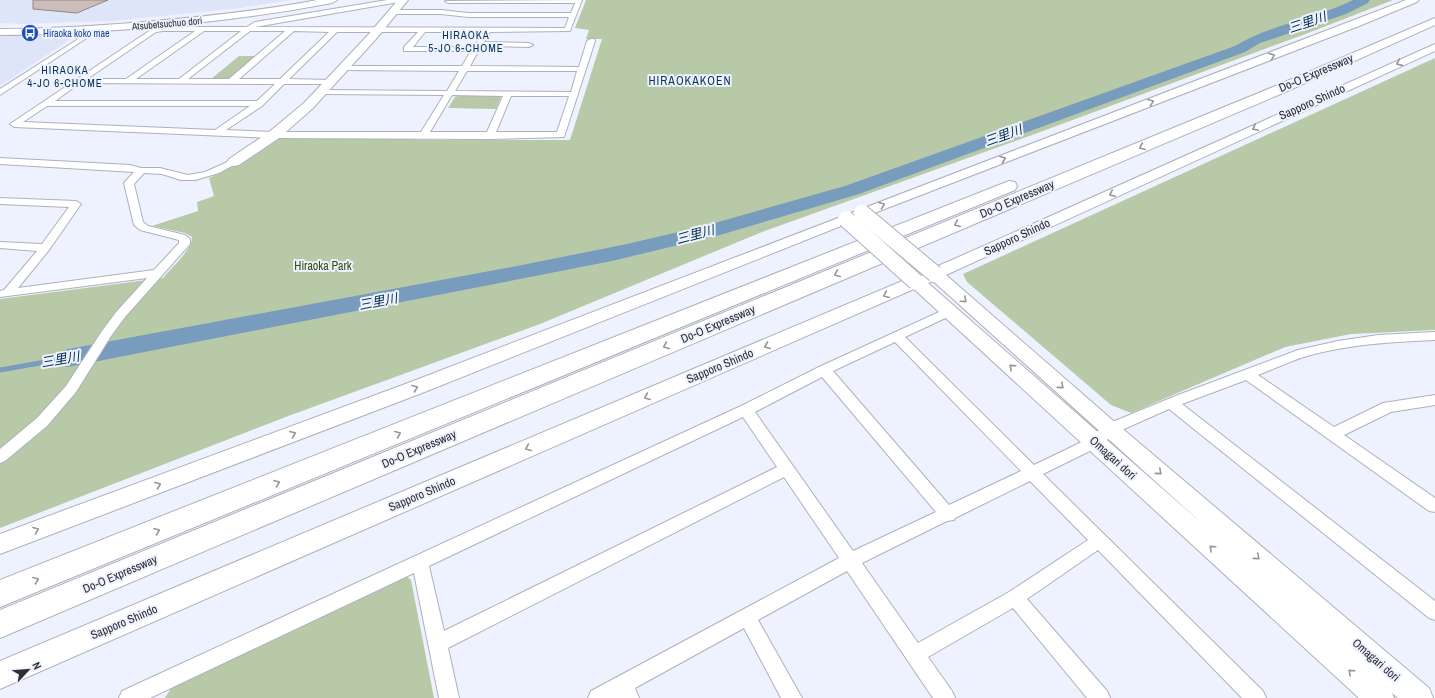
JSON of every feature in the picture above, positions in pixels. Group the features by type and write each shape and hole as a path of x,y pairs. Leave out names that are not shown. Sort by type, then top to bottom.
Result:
{"highway":[{"name":"Do-O Expressway","path":"0,594 1254,86 1435,10"},
{"name":"Do-O Expressway","path":"0,624 1278,90 1435,21"}],"street":[{"name":"Atsubetsuchuo dori","path":"0,28 79,26 152,21 216,14 311,0"},
{"path":"181,81 255,24 333,5 399,0"},
{"path":"0,161 130,168 140,172 162,171 182,177 193,177 213,172 234,162 274,134 308,106 372,37 403,0"},
{"path":"0,544 415,388 854,216 1348,27 1414,0"},
{"path":"441,12 449,1 579,1 568,30 154,30 14,124 274,134 490,136 561,134 591,41"},
{"name":"Atsubetsuchuo dori","path":"0,32 97,29 333,5"},
{"path":"312,30 333,5"},
{"path":"393,12 441,12 468,15 573,15"},
{"path":"424,135 477,47 492,15"},
{"path":"0,93 97,29"},
{"path":"128,81 203,29"},
{"path":"231,82 291,30"},
{"path":"218,132 259,104 335,30"},
{"path":"422,31 407,49 529,45"},
{"name":"Sapporo Shindo","path":"0,675 926,278 1435,47"},
{"path":"343,68 582,69"},
{"path":"78,81 331,82"},
{"path":"321,92 574,94"},
{"path":"490,136 508,94"},
{"path":"45,104 259,104"},
{"path":"0,457 42,422 71,389 106,334 184,244 185,239 144,228 138,223 129,183 140,172"},
{"path":"0,201 76,204 45,248 4,294"},
{"name":"Omagari dori","path":"854,216 926,278 1102,436 1380,698"},
{"path":"0,245 45,248"},
{"path":"4,294 158,273"},
{"name":"Omagari dori","path":"926,278 950,311 1419,698"},
{"path":"140,696 420,562 746,410 824,370 950,311"},
{"path":"896,336 1256,698"},
{"path":"598,698 626,691 747,617 850,561 948,515 1102,436 1172,404 1303,353 1338,345 1378,340 1435,336"},
{"path":"824,370 948,515"},
{"path":"1246,374 1434,505"},
{"path":"1333,434 1388,407 1435,400"},
{"path":"1172,404 1435,612"},
{"path":"746,410 944,698"},
{"path":"438,643 786,469"},
{"path":"915,655 1015,598 1099,541"},
{"path":"420,562 449,698"},
{"path":"1015,598 1100,698"},
{"path":"747,617 792,698"}],"shaded area":[{"path":"0,0 291,0 241,8 113,21 23,24 0,23"},
{"path":"80,33 0,86 0,35"}],"green space":[{"name":"Hiraoka Park","path":"586,0 1393,0 1032,135 762,232 540,324 291,415 0,528 0,299 163,278 185,253 189,247 192,237 185,233 152,226 198,211 197,202 214,196 209,178 236,165 275,138 418,137 417,140 570,140 602,39 586,39 589,30 575,28"},
{"path":"239,56 255,56 230,78 211,79"},
{"path":"1435,58 1435,330 1351,334 1285,347 1131,413 1111,405 967,282 963,274"},
{"path":"455,97 501,97 496,109 448,108"},
{"path":"406,576 411,580 434,698 165,698 172,687"}],"building":[{"path":"33,0 108,0 77,13 33,9"}],"waterway":[{"name":"三里川","path":"68,358 627,251 740,223 852,190 1240,49 1255,40 1341,11 1363,0"},
{"name":"三里川","path":"0,370 68,358"}],"place":[{"name":"Hiraoka koko mae","path":"30,33"}],"district":[{"name":"HIRAOKA 5-JO 6-CHOME","path":"466,41"},
{"name":"HIRAOKA 4-JO 6-CHOME","path":"65,76"},
{"name":"HIRAOKAKOEN","path":"690,81"}]}
